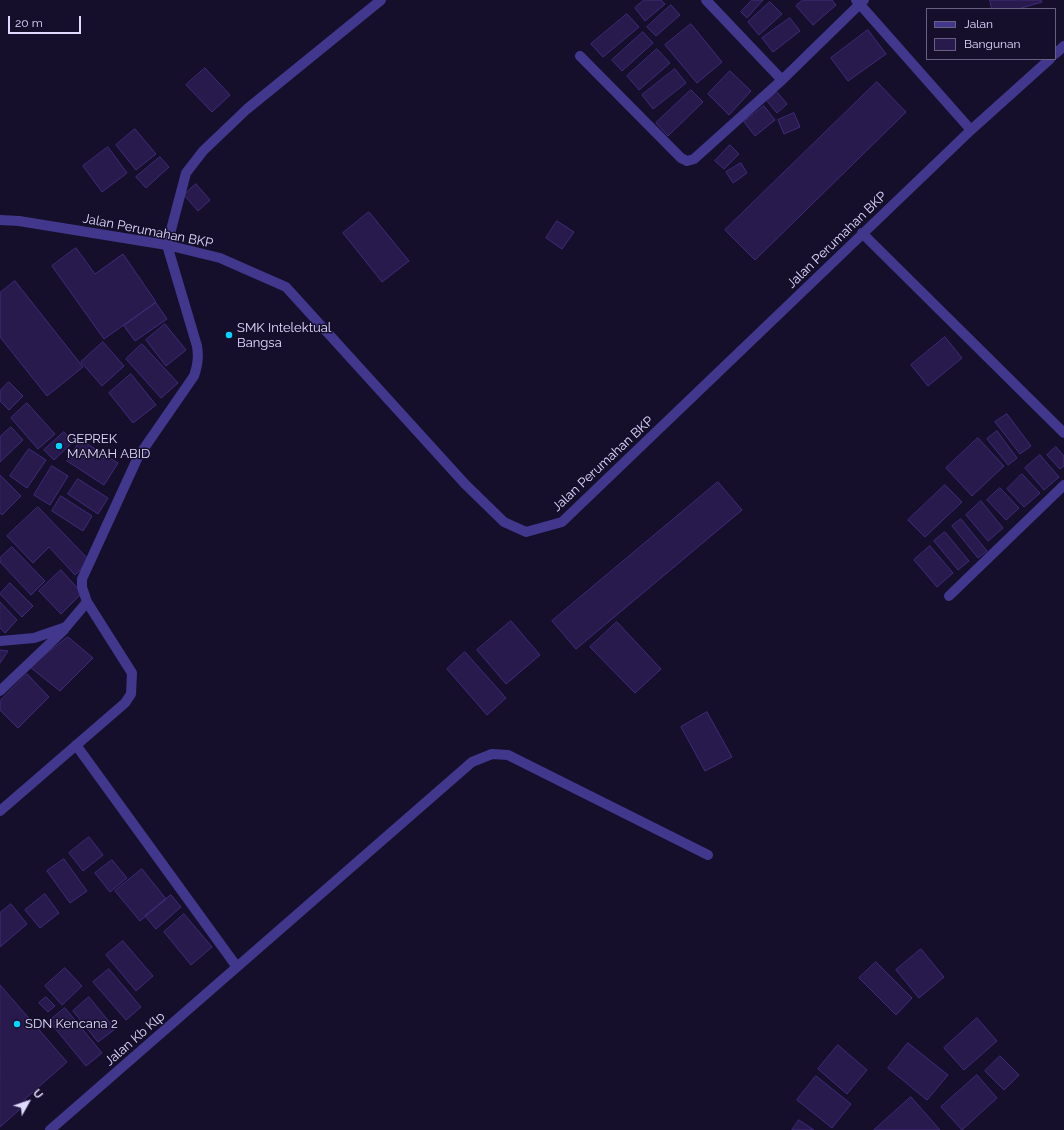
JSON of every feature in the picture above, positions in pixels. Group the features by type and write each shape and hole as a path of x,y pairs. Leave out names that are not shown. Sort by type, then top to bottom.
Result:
{"street":[{"path":"0,811 125,703 131,694 133,684 132,673 87,602 82,588 82,579 135,463 150,438 194,376 198,366 196,346 167,245 186,173 203,151 247,109 381,0"},
{"path":"706,0 782,80"},
{"path":"580,56 680,158 686,161 694,158 782,80 860,1 971,130"},
{"path":"1056,53 1064,46"},
{"name":"Jalan Perumahan BKP","path":"0,220 19,221 167,245 220,258 286,287 464,484 504,522 526,532 562,522 971,130 1049,60"},
{"path":"862,234 1064,433"},
{"path":"949,596 1064,485"},
{"path":"0,690 66,627 87,602"},
{"path":"0,633 4,641 34,638 66,627"},
{"path":"76,744 237,967"},
{"name":"Jalan Kb Klp","path":"50,1130 472,762 492,754 508,755 708,855"}],"building":[{"path":"644,0 661,0 665,4 645,21 635,8"},
{"path":"752,0 763,0 747,18 741,12"},
{"path":"803,0 832,0 836,5 813,25 796,6"},
{"path":"990,0 1041,0 1042,2 1021,8 992,8"},
{"path":"770,2 782,14 759,35 748,22"},
{"path":"671,5 680,15 656,36 647,27"},
{"path":"627,14 639,27 603,57 591,44"},
{"path":"790,18 800,31 773,52 762,38"},
{"path":"691,24 722,62 697,83 665,45"},
{"path":"868,30 886,54 848,81 831,58"},
{"path":"643,32 653,43 622,71 612,60"},
{"path":"657,49 670,63 639,90 627,76"},
{"path":"205,68 230,95 212,112 186,85"},
{"path":"675,69 686,83 653,109 642,95"},
{"path":"730,71 751,91 729,115 708,94"},
{"path":"877,82 906,112 755,260 725,230"},
{"path":"691,90 703,102 668,136 656,123"},
{"path":"777,92 787,104 777,113 767,101"},
{"path":"764,106 775,120 755,136 744,122"},
{"path":"794,113 800,127 784,134 778,120"},
{"path":"135,129 156,154 136,170 116,145"},
{"path":"730,145 739,154 724,169 715,161"},
{"path":"108,147 127,173 102,192 83,166"},
{"path":"160,157 169,167 146,188 136,177"},
{"path":"741,163 747,173 733,183 726,172"},
{"path":"196,184 210,200 198,211 184,195"},
{"path":"369,212 409,261 382,282 343,233"},
{"path":"557,221 574,232 562,249 546,238"},
{"path":"76,248 95,274 123,254 156,302 104,339 52,266"},
{"path":"15,281 83,367 47,396 0,337 0,293"},
{"path":"156,303 167,319 135,341 124,326"},
{"path":"165,324 186,350 166,366 146,340"},
{"path":"945,337 962,358 928,386 911,365"},
{"path":"103,342 124,366 102,386 81,362"},
{"path":"142,344 178,383 161,398 126,359"},
{"path":"131,374 156,405 133,423 109,393"},
{"path":"9,382 23,396 9,410 0,401 0,391"},
{"path":"27,403 55,434 38,449 11,418"},
{"path":"1007,414 1031,446 1020,454 995,422"},
{"path":"11,427 23,440 0,462 0,437"},
{"path":"997,431 1017,458 1008,465 987,439"},
{"name":"GEPREK MAMAH ABID","path":"64,432 73,442 54,460 44,450"},
{"path":"978,438 1004,466 972,496 946,468"},
{"path":"81,440 118,463 104,485 67,461"},
{"path":"1056,447 1064,456 1064,466 1060,469 1047,455"},
{"path":"29,449 46,460 27,488 10,476"},
{"path":"1040,455 1059,477 1044,490 1025,468"},
{"path":"52,466 68,476 50,505 34,495"},
{"path":"1022,474 1040,493 1024,507 1007,489"},
{"path":"0,475 21,496 2,515 0,513"},
{"path":"78,479 108,498 98,514 68,494"},
{"path":"718,482 742,510 576,649 552,621"},
{"path":"945,485 962,502 925,537 908,520"},
{"path":"1000,488 1019,508 1006,520 987,500"},
{"path":"61,496 92,516 83,531 52,511"},
{"path":"981,501 1003,528 988,541 966,515"},
{"path":"38,507 90,561 75,575 49,547 33,563 7,536"},
{"path":"961,519 987,551 978,558 952,526"},
{"path":"945,532 969,561 958,570 934,541"},
{"path":"930,546 953,573 937,587 914,560"},
{"path":"12,547 45,581 31,595 0,562 0,558"},
{"path":"61,570 82,593 61,614 39,591"},
{"path":"10,583 33,606 22,617 0,594"},
{"path":"0,602 17,620 5,633 0,628"},
{"path":"511,621 540,655 506,684 477,650"},
{"path":"617,622 661,669 635,693 590,647"},
{"path":"68,637 93,658 60,691 30,667"},
{"path":"0,650 8,651 0,663"},
{"path":"465,652 506,698 487,715 447,669"},
{"path":"27,674 49,697 18,728 0,710 0,701"},
{"path":"707,712 732,757 705,771 681,727"},
{"path":"89,837 103,855 83,871 69,853"},
{"path":"64,859 87,891 70,903 47,871"},
{"path":"112,860 127,878 110,892 95,873"},
{"path":"142,869 166,899 140,921 115,891"},
{"path":"45,894 59,913 40,928 25,910"},
{"path":"171,895 181,907 156,929 145,916"},
{"path":"11,904 27,924 0,947 0,913"},
{"path":"184,914 212,947 191,965 164,932"},
{"path":"123,941 153,976 136,991 106,955"},
{"path":"921,949 944,977 919,998 896,970"},
{"path":"876,962 912,998 896,1015 859,978"},
{"path":"65,968 82,986 62,1005 45,986"},
{"path":"109,969 141,1007 126,1020 93,982"},
{"name":"SDN Kencana 2","path":"0,985 67,1062 25,1099 28,1102 0,1127"},
{"path":"46,997 55,1006 48,1012 39,1003"},
{"path":"89,997 115,1029 98,1042 73,1011"},
{"path":"65,1008 102,1053 86,1066 49,1021"},
{"path":"977,1018 997,1041 964,1070 944,1048"},
{"path":"908,1043 948,1075 927,1100 888,1068"},
{"path":"838,1045 867,1070 847,1094 818,1069"},
{"path":"1000,1056 1019,1075 1004,1090 985,1071"},
{"path":"977,1075 997,1098 962,1130 941,1107"},
{"path":"816,1076 851,1104 832,1128 797,1100"},
{"path":"911,1097 940,1130 874,1130"},
{"path":"799,1120 814,1130 792,1130"}],"place":[{"name":"SMK Intelektual Bangsa","path":"229,335"},
{"name":"GEPREK MAMAH ABID","path":"59,446"},
{"name":"SDN Kencana 2","path":"17,1024"}]}
